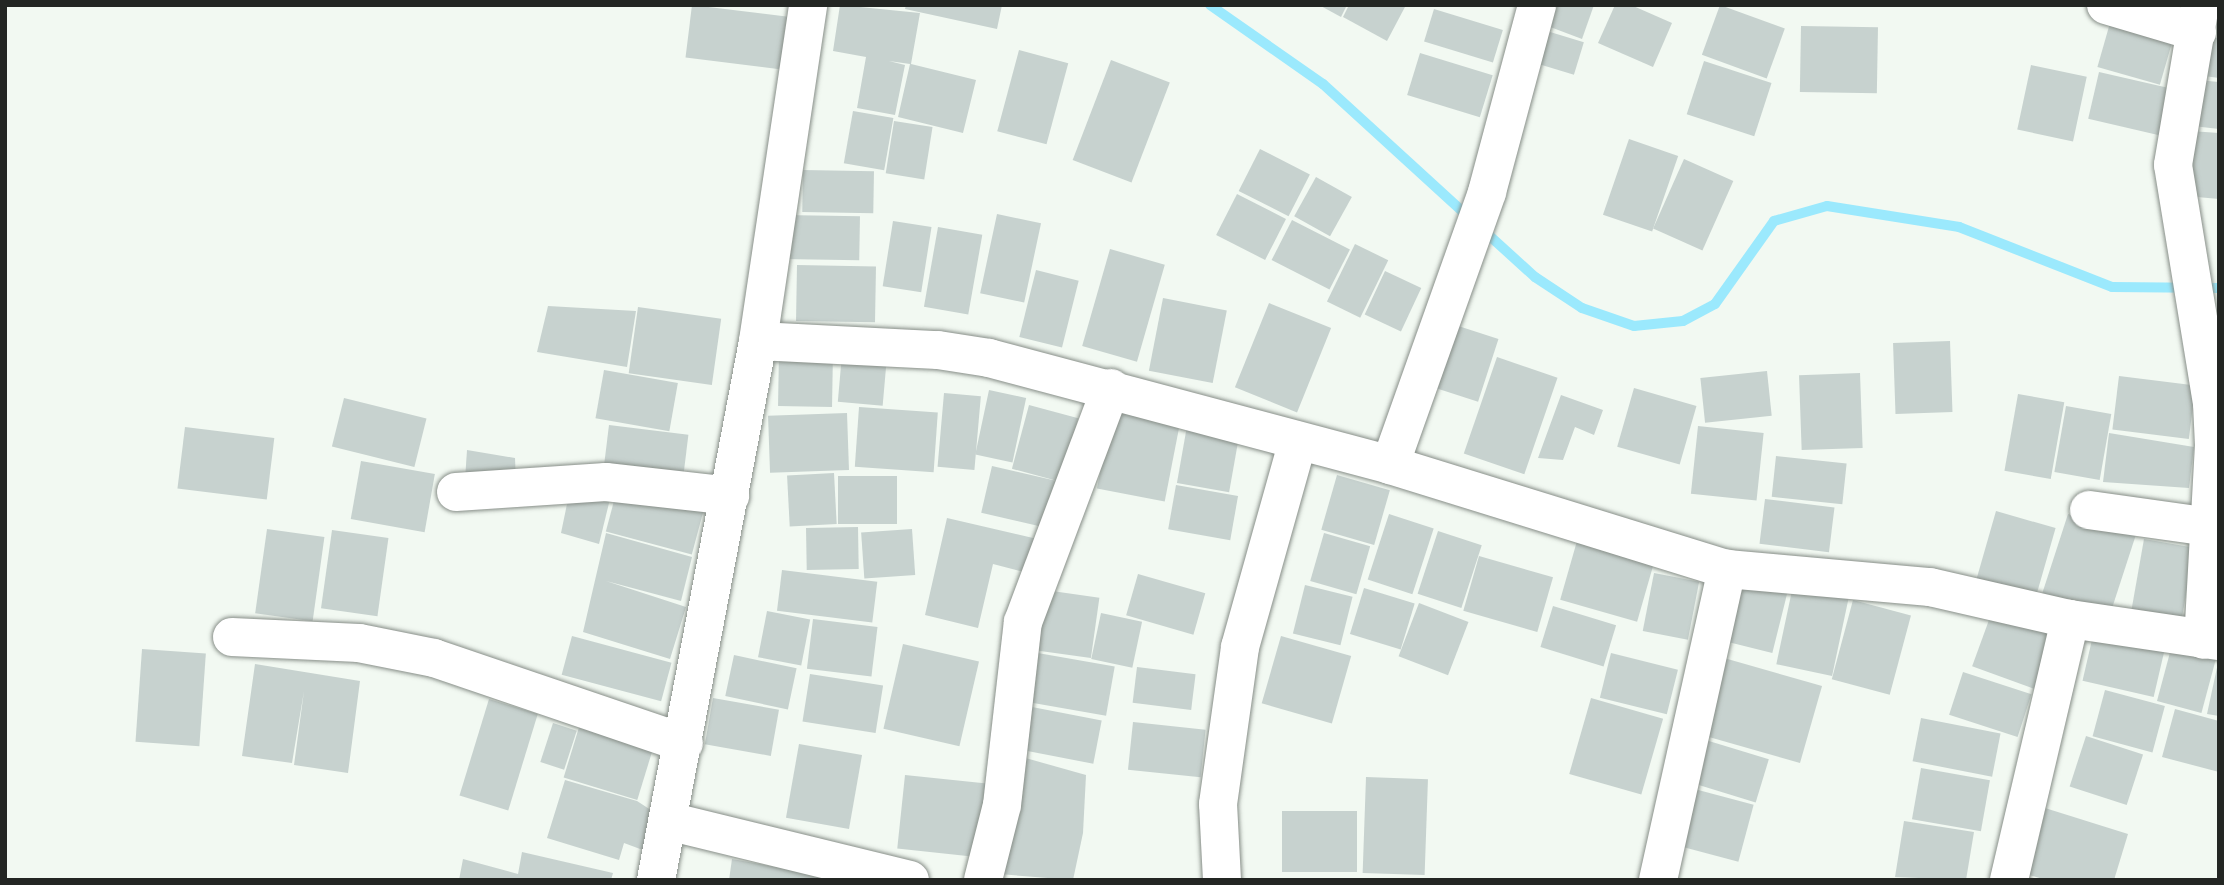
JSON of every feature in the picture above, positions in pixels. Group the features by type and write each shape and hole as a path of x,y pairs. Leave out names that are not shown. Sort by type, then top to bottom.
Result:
{"street":[{"path":"656,880 758,341 808,5"},
{"path":"1390,465 1487,192 1537,5"},
{"path":"758,341 938,350 1111,388 1390,465 1727,569 1930,587 2070,619 2211,640 2213,424 2201,336 2198,254 2173,146 2199,18 2106,5"},
{"path":"983,880 1002,805 1023,622 1111,388"},
{"path":"1222,880 1218,804 1240,647 1298,441"},
{"path":"456,492 606,482 730,496"},
{"path":"2089,510 2210,527"},
{"path":"1658,880 1727,569"},
{"path":"2009,880 2070,619"},
{"path":"232,637 359,643 434,658 684,743"},
{"path":"668,821 911,880"}],"building":[{"path":"692,5 790,17 784,70 686,58"},
{"path":"840,5 920,13 911,64 976,80 963,133 898,117 910,64 889,61 905,65 895,115 857,108 866,57 833,51"},
{"path":"906,5 1002,5 997,29 905,9"},
{"path":"1319,5 1347,5 1341,17"},
{"path":"1349,5 1406,5 1387,41 1343,17"},
{"path":"1543,5 1594,5 1582,39 1537,22"},
{"path":"1615,5 1631,5 1672,23 1653,67 1598,43"},
{"path":"1720,5 1785,29 1767,78 1702,55"},
{"path":"1434,9 1503,30 1493,63 1424,42"},
{"path":"2112,16 2174,34 2160,85 2097,67"},
{"path":"1801,26 1878,27 1877,93 1800,92"},
{"path":"1537,28 1584,42 1574,75 1527,61"},
{"path":"2202,36 2219,38 2219,78 2197,75"},
{"path":"1019,50 1068,63 1047,144 997,131"},
{"path":"1420,53 1493,75 1480,117 1407,95"},
{"path":"1111,60 1170,83 1131,182 1073,160"},
{"path":"1704,61 1772,83 1754,136 1687,114"},
{"path":"2031,65 2087,77 2073,141 2017,130"},
{"path":"2099,72 2172,89 2161,136 2088,119"},
{"path":"2197,80 2219,82 2219,129 2193,126"},
{"path":"853,111 893,118 884,170 844,163"},
{"path":"894,121 933,127 924,179 886,173"},
{"path":"2191,131 2219,133 2219,199 2186,196"},
{"path":"1629,139 1678,156 1652,232 1603,215"},
{"path":"1260,149 1310,174 1289,216 1239,191"},
{"path":"1684,159 1733,181 1702,250 1653,228"},
{"path":"803,170 874,171 873,213 802,212"},
{"path":"1316,177 1352,197 1330,236 1294,216"},
{"path":"1237,194 1286,219 1265,260 1216,235"},
{"path":"997,214 1041,223 1024,303 980,293"},
{"path":"783,215 860,216 859,260 782,259"},
{"path":"1292,220 1350,250 1329,290 1272,260"},
{"path":"893,221 932,227 921,292 883,286"},
{"path":"938,227 982,235 968,315 924,307"},
{"path":"1355,244 1388,260 1360,318 1327,302"},
{"path":"1110,249 1165,265 1137,362 1082,346"},
{"path":"797,265 876,266 875,322 796,321"},
{"path":"1036,270 1079,281 1062,348 1019,337"},
{"path":"1385,271 1421,288 1401,331 1365,315"},
{"path":"1163,298 1227,310 1213,383 1149,371"},
{"path":"1269,303 1331,328 1297,412 1235,387"},
{"path":"548,306 636,311 627,367 537,352"},
{"path":"638,307 721,319 712,385 629,373"},
{"path":"1449,323 1498,339 1478,402 1429,386"},
{"path":"1950,341 1952,412 1896,414 1893,343"},
{"path":"779,351 833,352 832,407 778,406"},
{"path":"842,354 887,358 883,406 838,402"},
{"path":"1497,357 1558,378 1524,474 1464,453"},
{"path":"604,370 678,383 669,431 595,418"},
{"path":"1767,371 1772,416 1705,423 1700,378"},
{"path":"1860,373 1863,448 1802,450 1799,375"},
{"path":"2119,376 2195,385 2189,439 2112,430"},
{"path":"1634,388 1696,406 1680,465 1617,447"},
{"path":"989,390 1026,398 1012,462 975,455"},
{"path":"944,393 981,396 974,470 938,467"},
{"path":"2018,394 2064,402 2051,479 2004,471"},
{"path":"1561,395 1603,410 1594,435 1575,427 1563,460 1538,458"},
{"path":"344,398 426,419 414,467 332,447"},
{"path":"1029,405 1078,418 1061,482 1012,469"},
{"path":"1113,406 1181,419 1165,502 1097,488"},
{"path":"2066,406 2111,414 2100,480 2054,472"},
{"path":"859,407 938,413 934,472 855,467"},
{"path":"847,413 849,470 770,473 768,416"},
{"path":"609,425 688,435 683,478 604,469"},
{"path":"1187,426 1239,435 1229,492 1177,483"},
{"path":"1698,426 1764,433 1757,501 1691,494"},
{"path":"185,427 274,438 267,500 177,489"},
{"path":"2109,433 2194,447 2189,488 2103,482"},
{"path":"467,450 515,458 516,482 465,480"},
{"path":"1776,456 1847,463 1842,504 1772,497"},
{"path":"361,461 435,474 425,532 351,519"},
{"path":"992,466 1060,482 1049,529 981,513"},
{"path":"834,473 837,524 790,526 787,475"},
{"path":"1337,475 1390,490 1374,545 1321,530"},
{"path":"838,476 897,476 897,524 838,524"},
{"path":"1176,485 1238,496 1230,540 1168,529"},
{"path":"618,486 704,509 692,554 606,531"},
{"path":"610,499 599,544 561,533 567,504"},
{"path":"1765,499 1834,508 1829,552 1760,544"},
{"path":"1996,511 2056,528 2035,599 1976,582"},
{"path":"1389,514 1434,529 1412,594 1368,580"},
{"path":"2068,514 2136,536 2108,621 2040,599"},
{"path":"947,518 1046,541 1028,573 993,564 978,628 925,615"},
{"path":"858,527 859,569 807,570 806,528"},
{"path":"267,529 324,537 313,621 255,613"},
{"path":"912,529 915,575 864,578 861,533"},
{"path":"332,530 388,538 377,616 321,608"},
{"path":"1438,531 1482,545 1461,608 1418,594"},
{"path":"606,533 692,557 681,601 606,581 686,607 670,659 583,632"},
{"path":"1324,533 1370,546 1356,594 1310,581"},
{"path":"2144,539 2194,548 2180,628 2130,619"},
{"path":"1577,541 1654,563 1637,622 1560,600"},
{"path":"1479,556 1553,577 1537,632 1463,611"},
{"path":"782,570 877,582 872,622 777,611"},
{"path":"1654,573 1699,582 1688,640 1643,631"},
{"path":"1138,574 1205,593 1193,635 1126,615"},
{"path":"1732,575 1788,589 1772,653 1716,639"},
{"path":"1794,581 1850,593 1832,676 1776,664"},
{"path":"1305,585 1353,597 1340,645 1293,634"},
{"path":"1364,588 1415,603 1401,649 1350,634"},
{"path":"1038,589 1099,598 1091,658 1030,649"},
{"path":"1853,600 1911,616 1890,695 1832,679"},
{"path":"1419,603 1468,622 1448,675 1399,656"},
{"path":"1553,606 1616,625 1604,666 1540,647"},
{"path":"1993,609 2056,632 2035,689 1972,666"},
{"path":"767,611 810,619 801,666 758,657"},
{"path":"1101,613 1142,622 1132,668 1091,659"},
{"path":"813,619 878,627 871,677 807,669"},
{"path":"2094,631 2165,647 2154,697 2083,681"},
{"path":"572,636 671,663 661,701 562,675"},
{"path":"1281,636 1351,656 1332,723 1262,703"},
{"path":"903,644 979,662 959,746 883,729"},
{"path":"2172,645 2216,657 2201,713 2157,701"},
{"path":"142,649 206,653 199,746 136,742"},
{"path":"1032,652 1115,667 1106,716 1023,701"},
{"path":"1611,653 1678,670 1667,714 1600,698"},
{"path":"734,655 797,668 788,709 725,696"},
{"path":"1724,658 1822,686 1800,763 1702,735"},
{"path":"2219,663 2219,716 2207,714"},
{"path":"255,664 360,681 348,773 294,765 304,691 292,763 242,756"},
{"path":"1137,667 1196,674 1191,710 1133,703"},
{"path":"1963,672 2031,694 2018,737 1949,715"},
{"path":"810,674 883,686 876,733 802,721"},
{"path":"2105,690 2165,706 2152,752 2093,736"},
{"path":"713,698 779,710 771,756 705,744"},
{"path":"1591,698 1663,719 1641,795 1569,774"},
{"path":"489,699 538,714 508,810 459,796"},
{"path":"1032,707 1102,721 1093,764 1024,750"},
{"path":"2175,709 2219,721 2219,772 2162,757"},
{"path":"1921,718 2001,733 1992,777 1913,761"},
{"path":"1133,722 1206,730 1201,777 1128,770"},
{"path":"553,723 577,731 564,770 540,762"},
{"path":"580,724 654,747 637,800 564,778"},
{"path":"2086,736 2143,755 2127,805 2070,786"},
{"path":"1699,738 1769,759 1756,802 1686,781"},
{"path":"799,744 862,755 849,829 786,818"},
{"path":"1022,757 1086,775 1083,833 1073,880 999,874"},
{"path":"1921,768 1990,780 1981,831 1912,819"},
{"path":"905,775 987,784 979,857 897,849"},
{"path":"1366,777 1428,779 1425,875 1363,873"},
{"path":"565,780 637,801 657,814 651,853 624,843 619,860 547,838"},
{"path":"1687,787 1754,805 1738,862 1672,844"},
{"path":"2045,808 2128,834 2114,880 2046,880 2026,874"},
{"path":"1282,811 1357,811 1357,872 1282,872"},
{"path":"1904,821 1974,832 1966,880 1895,877"},
{"path":"522,852 613,873 611,880 459,880 463,859 518,874"},
{"path":"732,859 821,875 820,880 729,880"}],"waterway":[{"path":"1210,5 1323,84 1470,218"},
{"path":"1482,229 1535,277 1582,308 1634,326 1683,321 1715,304 1774,221 1827,206 1959,227 2112,287 2219,288"}]}
